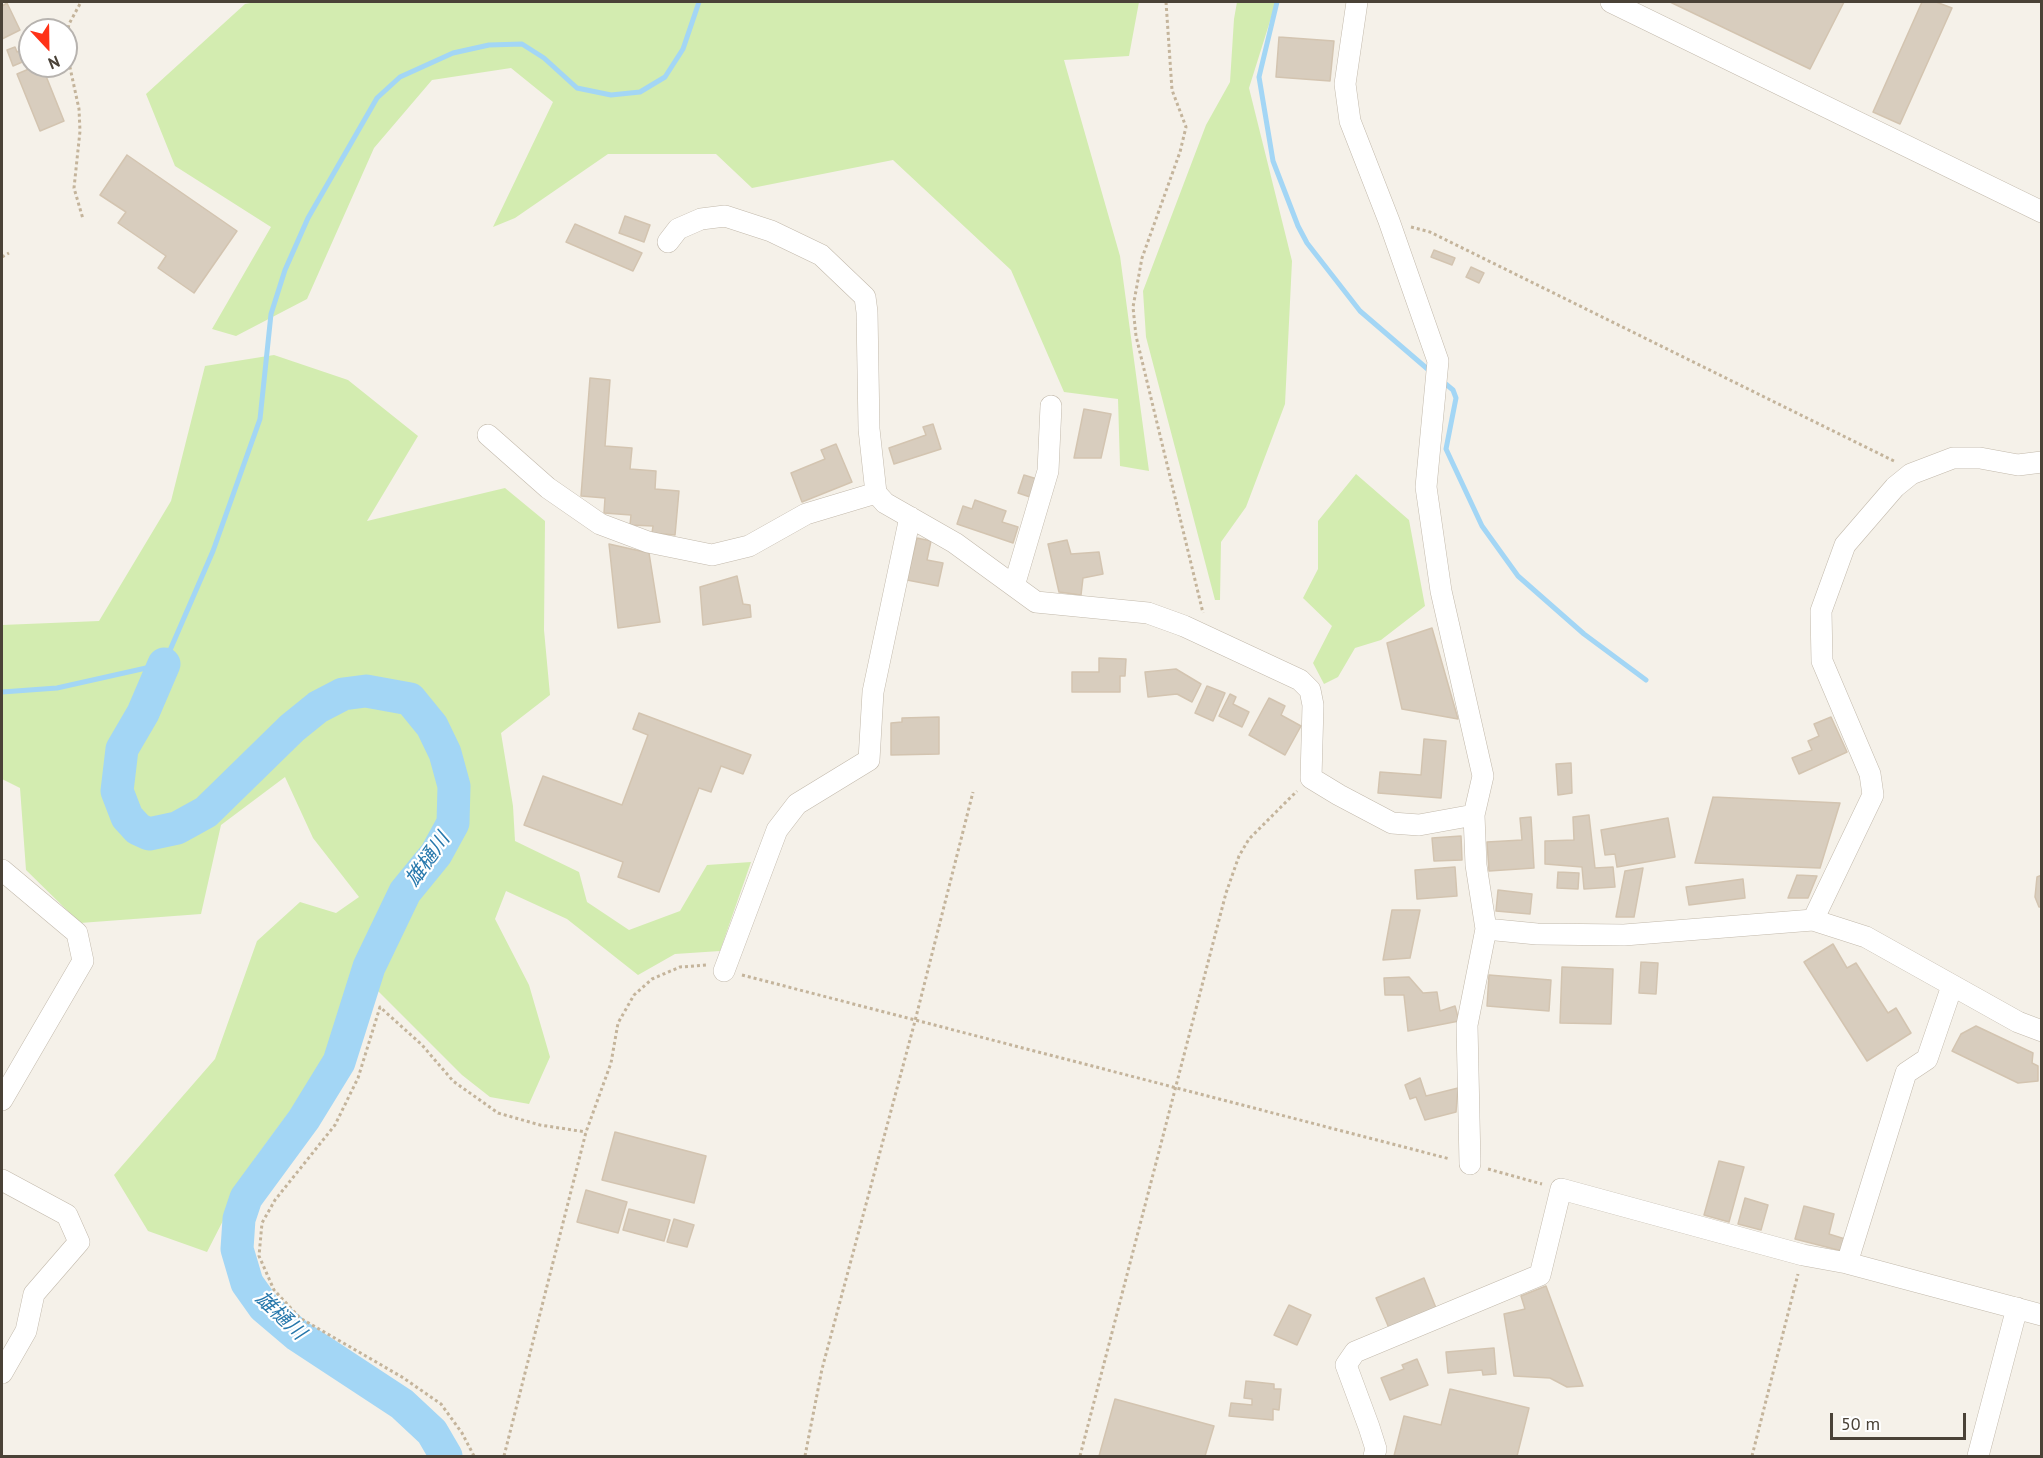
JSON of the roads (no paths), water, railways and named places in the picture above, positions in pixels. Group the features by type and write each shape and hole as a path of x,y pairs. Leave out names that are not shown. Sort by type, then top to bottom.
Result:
{"street":[{"path":"1357,2 1345,84 1350,121 1389,221 1438,361 1426,488 1441,591 1483,776 1474,814 1476,865 1486,929 1467,1025 1470,1164"},
{"path":"1611,2 2042,212"},
{"path":"668,242 678,229 701,219 725,216 771,231 821,255 865,297 869,429 876,493 885,503 955,543 1036,602 1148,614 1209,638 1300,680 1310,690 1313,705 1311,778 1392,823 1419,825 1474,814"},
{"path":"1014,586 1048,471 1051,406"},
{"path":"488,435 548,488 600,524 648,542 712,555 749,546 806,514 876,493"},
{"path":"1813,920 1873,795 1870,774 1821,661 1821,611 1845,545 1895,487 1911,474 1953,458 1980,458 2019,465 2042,462"},
{"path":"724,971 777,830 797,804 869,760 873,692 910,517"},
{"path":"2,870 76,933 83,961 2,1100"},
{"path":"1486,929 1624,935 1813,920 1866,937 2019,1022 2042,1031"},
{"path":"1847,1263 1906,1073 1927,1059 1952,986"},
{"path":"2,1180 67,1215 79,1242 33,1294 26,1330 2,1373"},
{"path":"1374,1456 1376,1449 1350,1382 1346,1365 1355,1352 1540,1275 1561,1189 1803,1255 1847,1263 2042,1314"},
{"path":"1978,1456 2017,1308"}],"waterway":[{"path":"2,692 57,688 164,664 213,551 260,419 271,314 285,270 308,218 377,98 400,77 453,53 489,45 522,44 544,58 577,88 611,95 640,92 665,77 683,49 699,2"},
{"path":"1277,2 1259,77 1273,161 1298,226 1307,243 1360,311 1431,372"},
{"path":"1441,380 1453,390 1456,398 1446,449 1482,526 1518,576 1584,634 1646,680"},
{"name":"雄樋川","path":"164,664 143,713 122,749 117,791 127,817 138,829 149,834 177,828 206,812 292,728 318,707 343,694 366,691 410,699 432,726 445,753 454,786 453,823 436,854 405,892 369,967 339,1062 304,1119 246,1198 239,1219 237,1249 247,1283 264,1307 297,1335 402,1404 432,1432 446,1456"}]}
